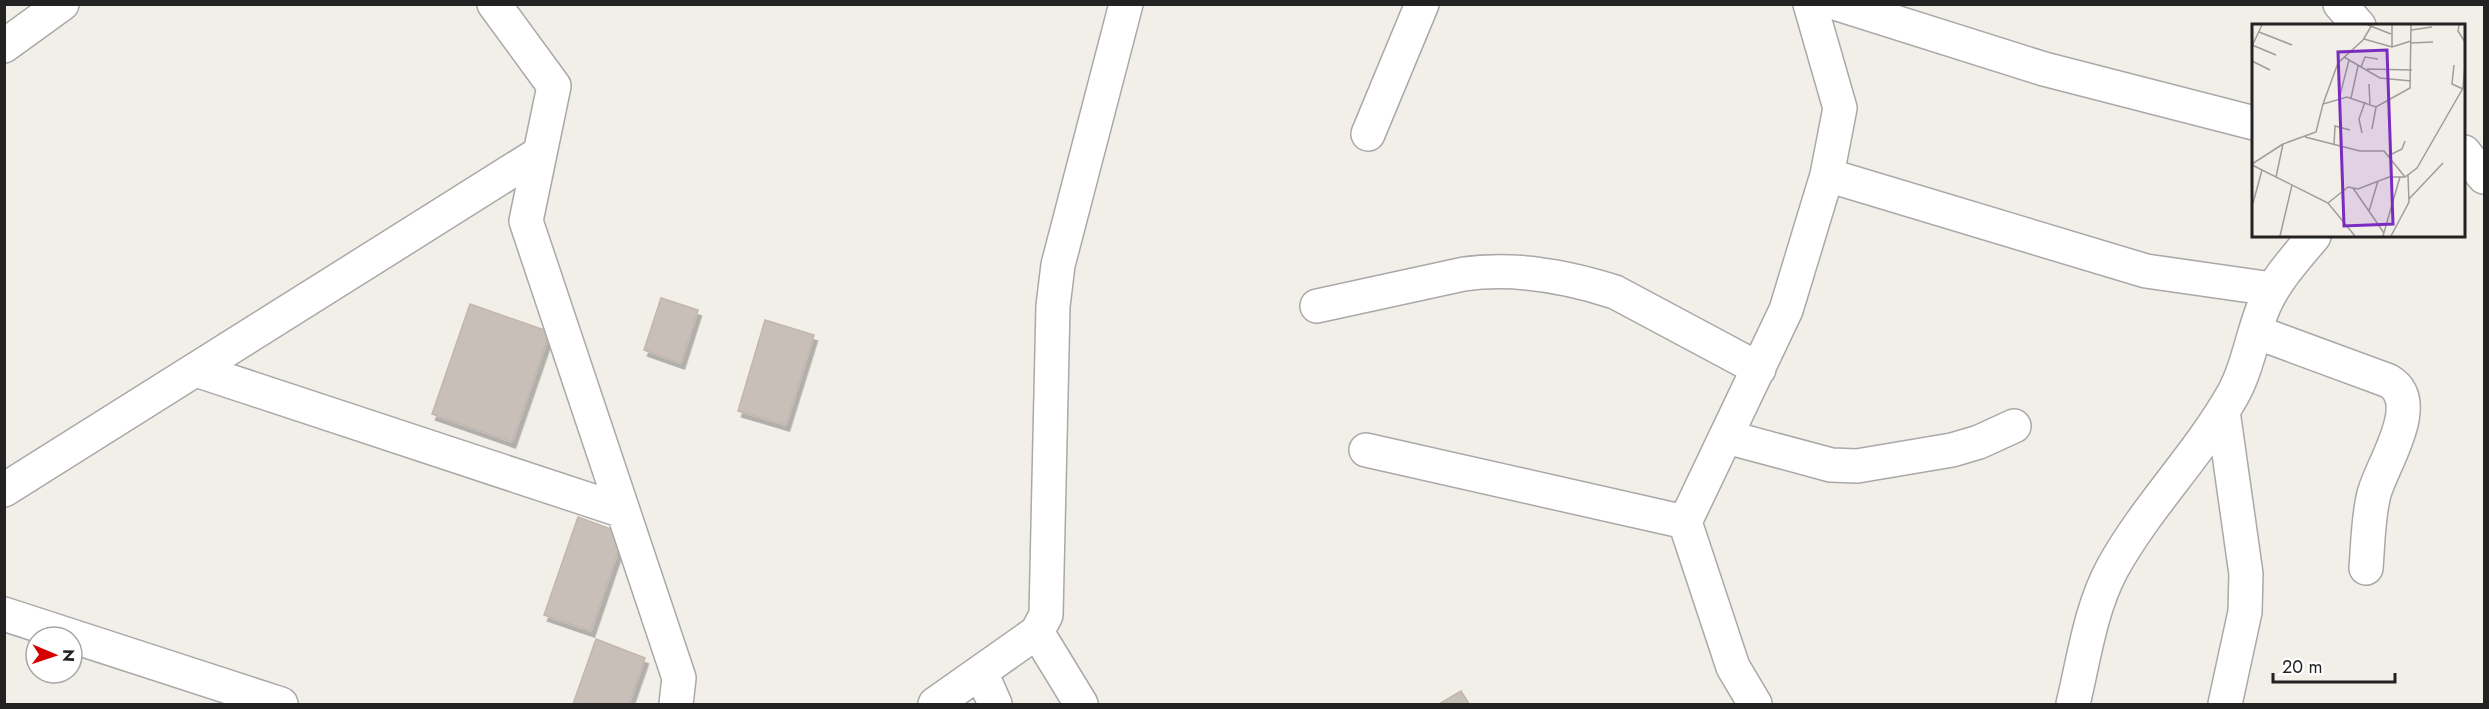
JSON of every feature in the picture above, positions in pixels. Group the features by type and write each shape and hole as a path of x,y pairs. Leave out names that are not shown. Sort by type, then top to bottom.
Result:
{"street":[{"path":"4,46 62,4"},
{"path":"495,4 554,86 526,221 679,678 676,705"},
{"path":"935,705 1037,632 1046,615 1053,306 1058,265 1126,4"},
{"path":"1368,134 1422,4"},
{"path":"1755,705 1733,667 1685,522 1786,310 1827,175 1840,108 1810,4"},
{"path":"1838,4 2044,69 2252,123"},
{"path":"2340,4 2357,24"},
{"path":"4,490 540,153"},
{"path":"2465,154 2484,177"},
{"path":"1827,175 2146,271 2272,289"},
{"path":"2073,705 2099,598 2112,570 2128,542 2223,411 2241,380 2272,289 2313,237"},
{"path":"1317,306 1464,274 1487,271 1515,272 1595,286 1615,292 1759,369"},
{"path":"2256,332 2389,381 2399,387 2404,398 2404,416 2373,497 2366,568"},
{"path":"196,370 623,511"},
{"path":"2223,411 2247,574 2245,612 2224,705"},
{"path":"1727,437 1831,465 1857,466 1952,450 1979,442 2014,426"},
{"path":"1366,450 1685,522"},
{"path":"4,614 281,705"},
{"path":"1037,632 1081,705"},
{"path":"981,672 995,705"}],"building":[{"path":"661,298 698,310 681,363 644,350"},
{"path":"470,304 550,332 512,442 432,414"},
{"path":"765,320 814,335 786,425 738,411"},
{"path":"578,517 624,534 591,631 544,615"},
{"path":"596,639 645,658 629,704 573,704"},
{"path":"1461,691 1469,704 1439,704"}]}
